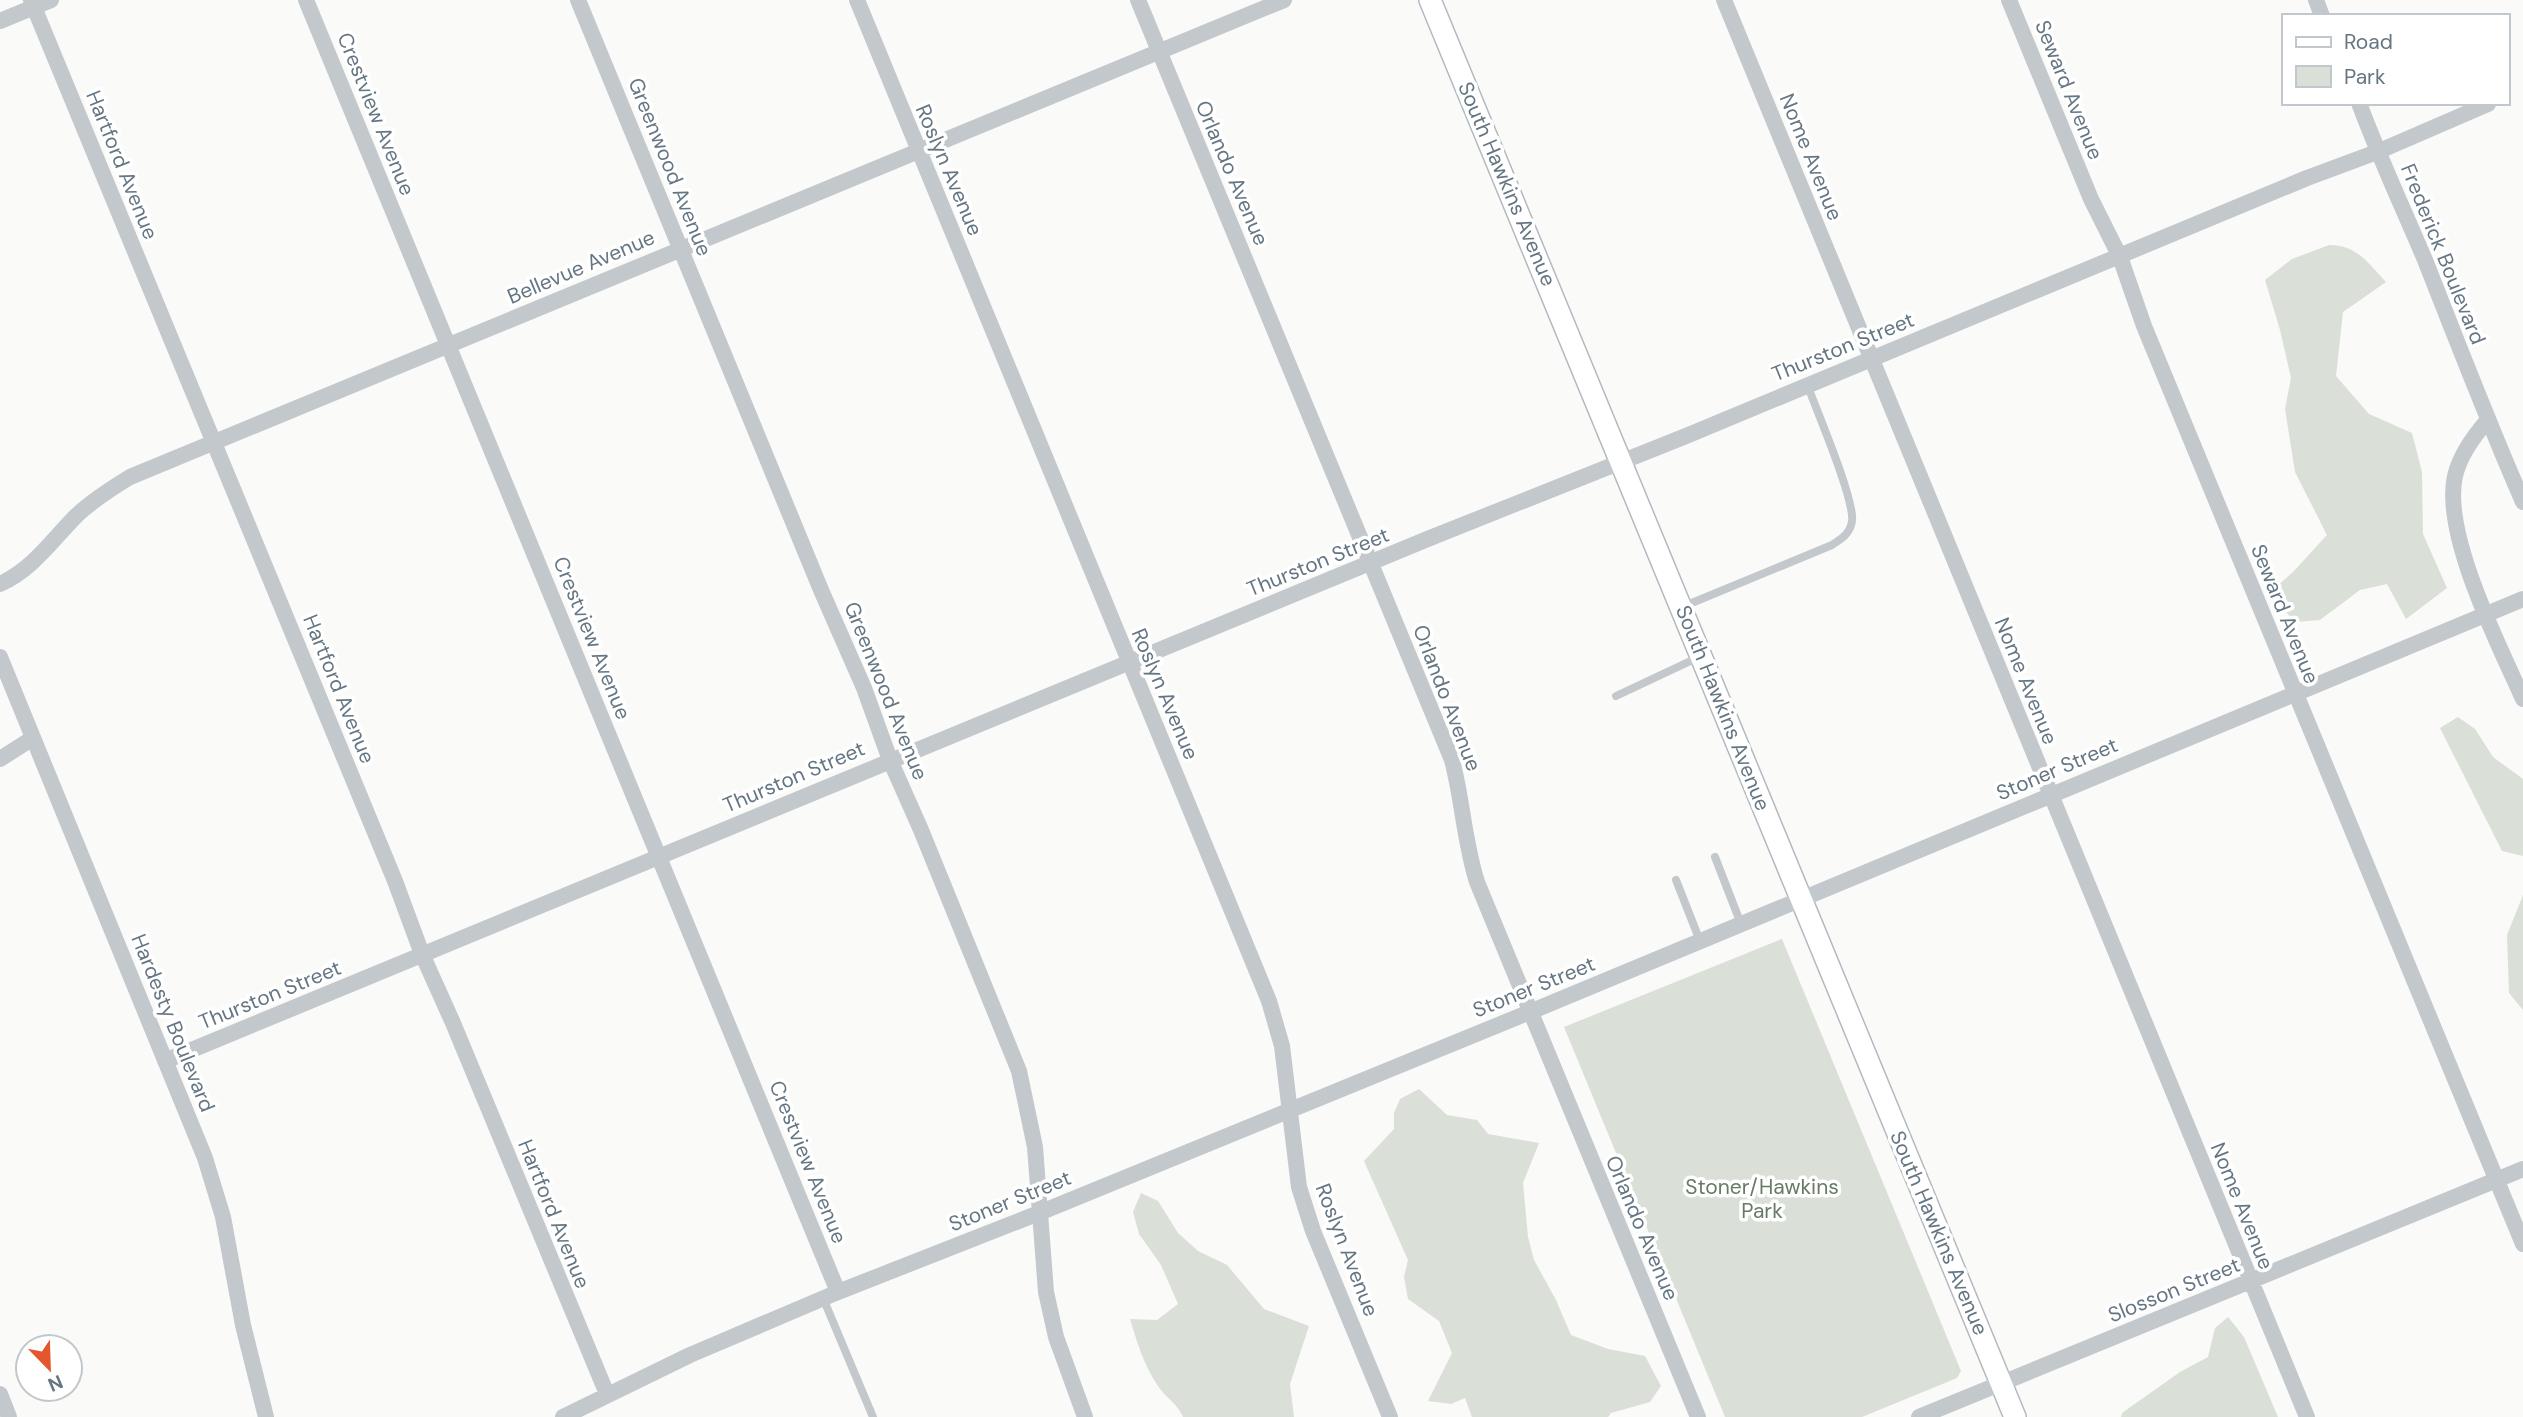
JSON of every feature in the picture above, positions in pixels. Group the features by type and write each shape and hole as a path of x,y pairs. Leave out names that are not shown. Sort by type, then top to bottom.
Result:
{"street":[{"path":"0,21 33,3 51,0"},
{"name":"Crestview Avenue","path":"306,0 659,855 831,1295"},
{"name":"Greenwood Avenue","path":"578,0 864,688 890,760 1019,1071 1035,1147 1046,1292 1055,1337 1085,1417"},
{"name":"Roslyn Avenue","path":"857,0 1269,1001 1282,1046 1299,1187 1313,1231 1391,1417"},
{"name":"Orlando Avenue","path":"1138,0 1452,760 1460,790 1468,853 1476,883 1698,1417"},
{"name":"Bellevue Avenue","path":"0,584 33,564 79,513 130,477 1284,0"},
{"name":"South Hawkins Avenue","path":"1430,0 2015,1417"},
{"name":"Nome Avenue","path":"1724,0 2307,1417"},
{"name":"Seward Avenue","path":"2009,0 2091,199 2120,257 2144,326 2523,1244"},
{"name":"Hartford Avenue","path":"33,3 395,881 422,954 607,1394"},
{"name":"Frederick Boulevard","path":"2360,105 2487,421 2523,502"},
{"name":"Thurston Street","path":"165,1061 659,855 1557,486 1622,462 2486,105"},
{"path":"2487,421 2463,454 2455,477 2454,497 2460,544 2485,614 2523,699"},
{"name":"Stoner Street","path":"566,1416 690,1355 831,1295 1530,1012 2523,599"},
{"name":"Hardesty Boulevard","path":"0,657 205,1158 223,1217 243,1325 266,1417"},
{"path":"0,759 33,738"},
{"name":"Slosson Street","path":"1919,1417 2523,1169"},
{"path":"0,1394 9,1417"}],"lane":[{"path":"1681,607 1832,545 1846,536 1852,523 1850,502 1807,384"},
{"path":"1616,696 1702,656"},
{"path":"1715,858 1741,924"},
{"path":"1676,880 1700,941"},
{"path":"831,1295 873,1417"}],"green space":[{"path":"2329,245 2355,252 2386,282 2343,312 2336,376 2369,414 2412,433 2422,472 2423,534 2447,588 2406,619 2387,584 2360,590 2320,620 2295,622 2269,593 2293,572 2327,535 2295,472 2285,409 2291,378 2265,280 2292,259"},
{"path":"2458,717 2475,729 2493,757 2523,779 2523,856 2502,851 2440,728"},
{"path":"2523,895 2523,1010 2509,993 2507,935"},
{"name":"Stoner/Hawkins Park","path":"1782,939 1961,1371 1957,1378 1862,1417 1725,1417 1564,1027"},
{"path":"1419,1089 1447,1115 1477,1120 1488,1134 1539,1143 1523,1183 1528,1237 1534,1260 1571,1335 1608,1349 1645,1356 1661,1386 1650,1402 1611,1413 1608,1417 1472,1417 1465,1398 1451,1404 1428,1401 1452,1353 1439,1321 1408,1299 1404,1277 1408,1260 1364,1161 1394,1129 1394,1113 1400,1099"},
{"path":"1141,1193 1158,1201 1178,1233 1198,1251 1227,1265 1264,1309 1309,1326 1290,1384 1294,1417 1183,1417 1158,1386 1145,1362 1130,1319 1157,1320 1178,1304 1161,1265 1139,1234 1133,1212"},
{"path":"2228,1317 2244,1337 2278,1417 2121,1417 2122,1413 2180,1372 2208,1357 2215,1328"}]}
